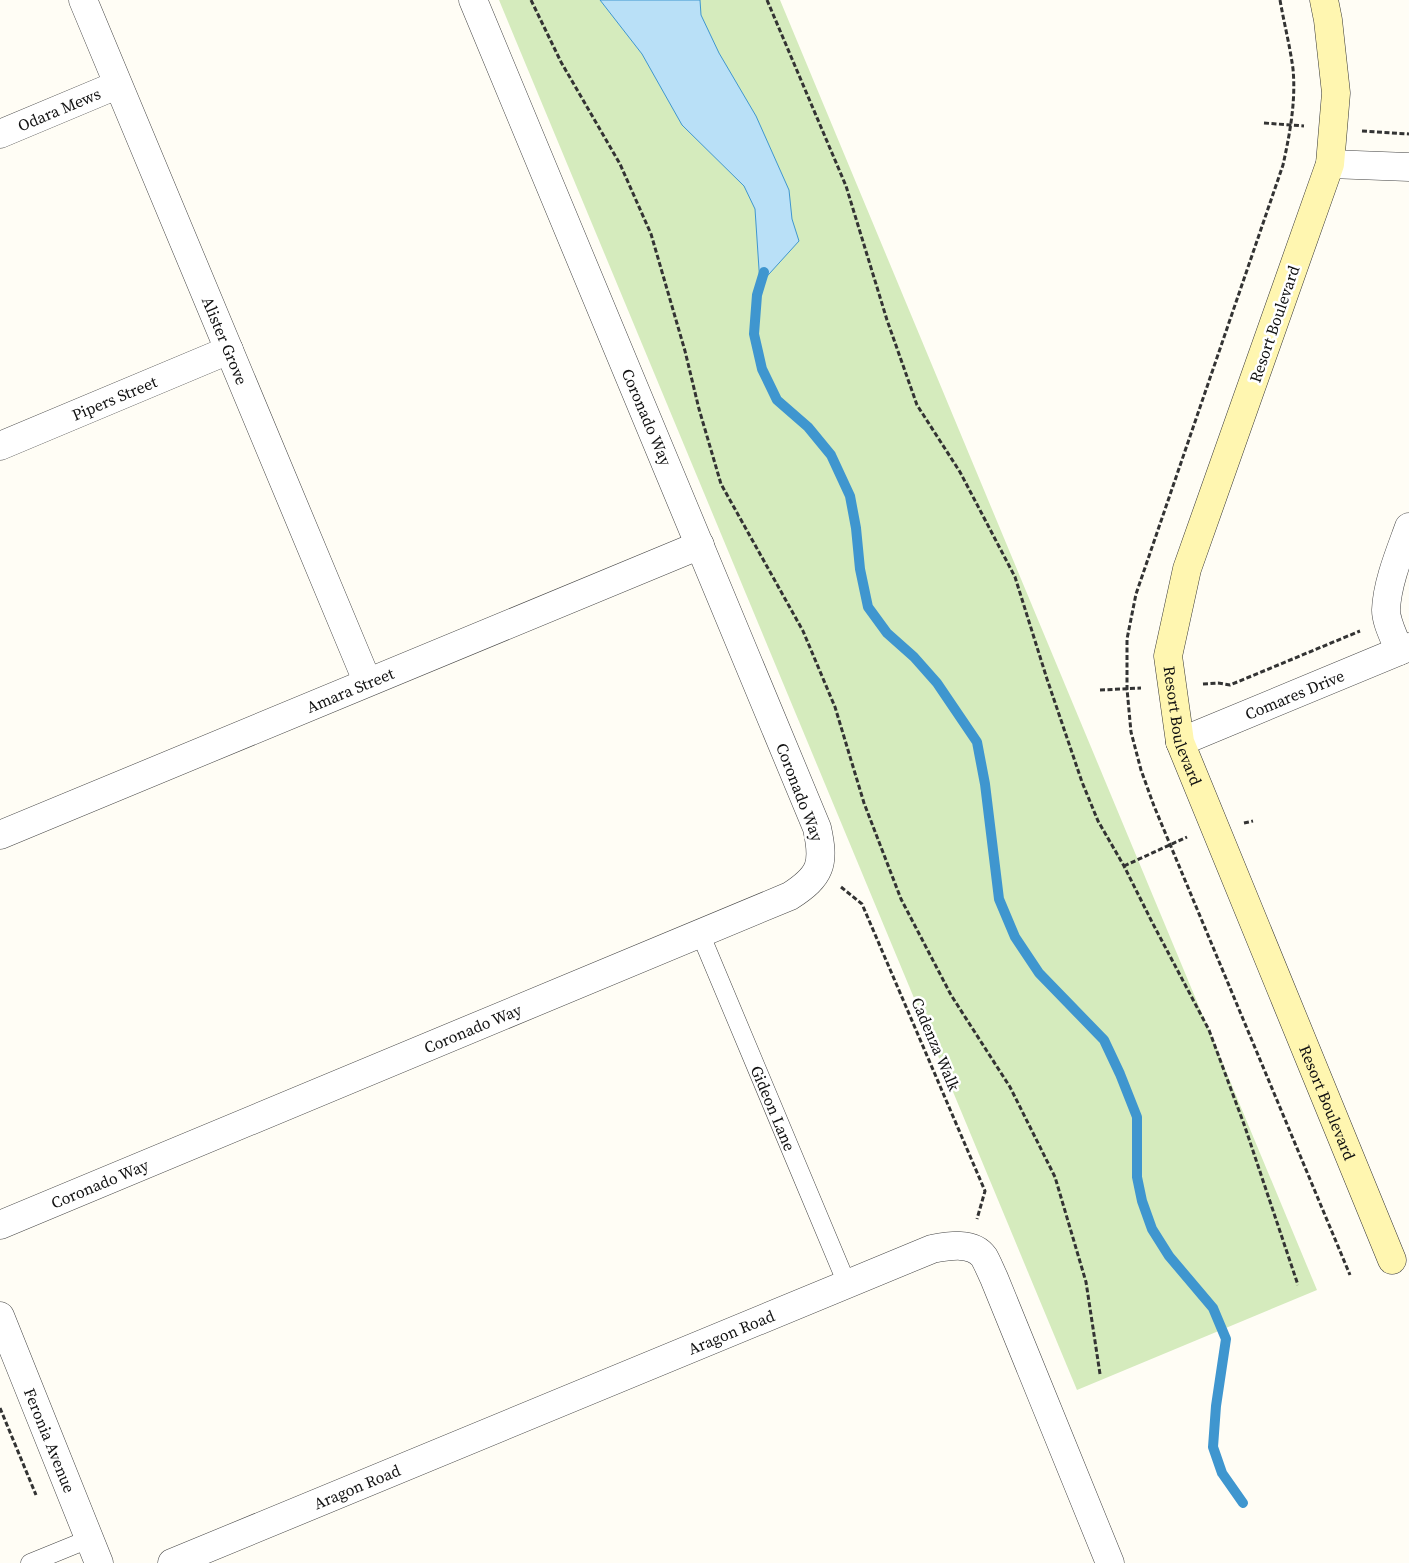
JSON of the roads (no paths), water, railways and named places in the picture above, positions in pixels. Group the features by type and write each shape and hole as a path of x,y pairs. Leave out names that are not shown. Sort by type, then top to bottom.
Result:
{"street":[{"name":"Alister Grove","path":"83,0 367,681"},
{"name":"Coronado Way","path":"0,1225 790,896 807,886 819,869 822,847 817,828 473,0"},
{"name":"Resort Boulevard","path":"1324,0 1336,93 1330,164 1187,568 1168,656 1180,742 1392,1260"},
{"name":"Odara Mews","path":"0,134 117,85"},
{"path":"1330,164 1409,167"},
{"name":"Pipers Street","path":"0,446 229,350"},
{"path":"1404,649 1388,620 1386,610 1392,576 1409,527"},
{"name":"Amara Street","path":"0,835 367,681 700,545"},
{"name":"Comares Drive","path":"1180,742 1404,649"},
{"name":"Aragon Road","path":"172,1563 932,1249 953,1246 968,1247 983,1256 994,1278 1110,1563"},
{"name":"Feronia Avenue","path":"0,1316 94,1551"}],"lane":[{"name":"Gideon Lane","path":"700,933 847,1284"},
{"path":"30,1563 94,1551"}],"water":[{"path":"600,0 700,0 701,15 719,53 756,116 789,190 792,219 799,241 760,284 755,209 744,186 682,125 642,54"}],"waterway":[{"path":"764,272 757,295 754,334 762,369 777,400 808,427 831,455 850,496 856,528 860,569 868,607 887,633 914,657 937,683 977,742 985,784 999,899 1015,937 1039,973 1104,1040 1137,1117 1137,1177 1142,1201 1152,1229 1169,1256 1213,1308 1226,1339 1216,1406 1213,1447 1222,1473 1243,1503"}]}
